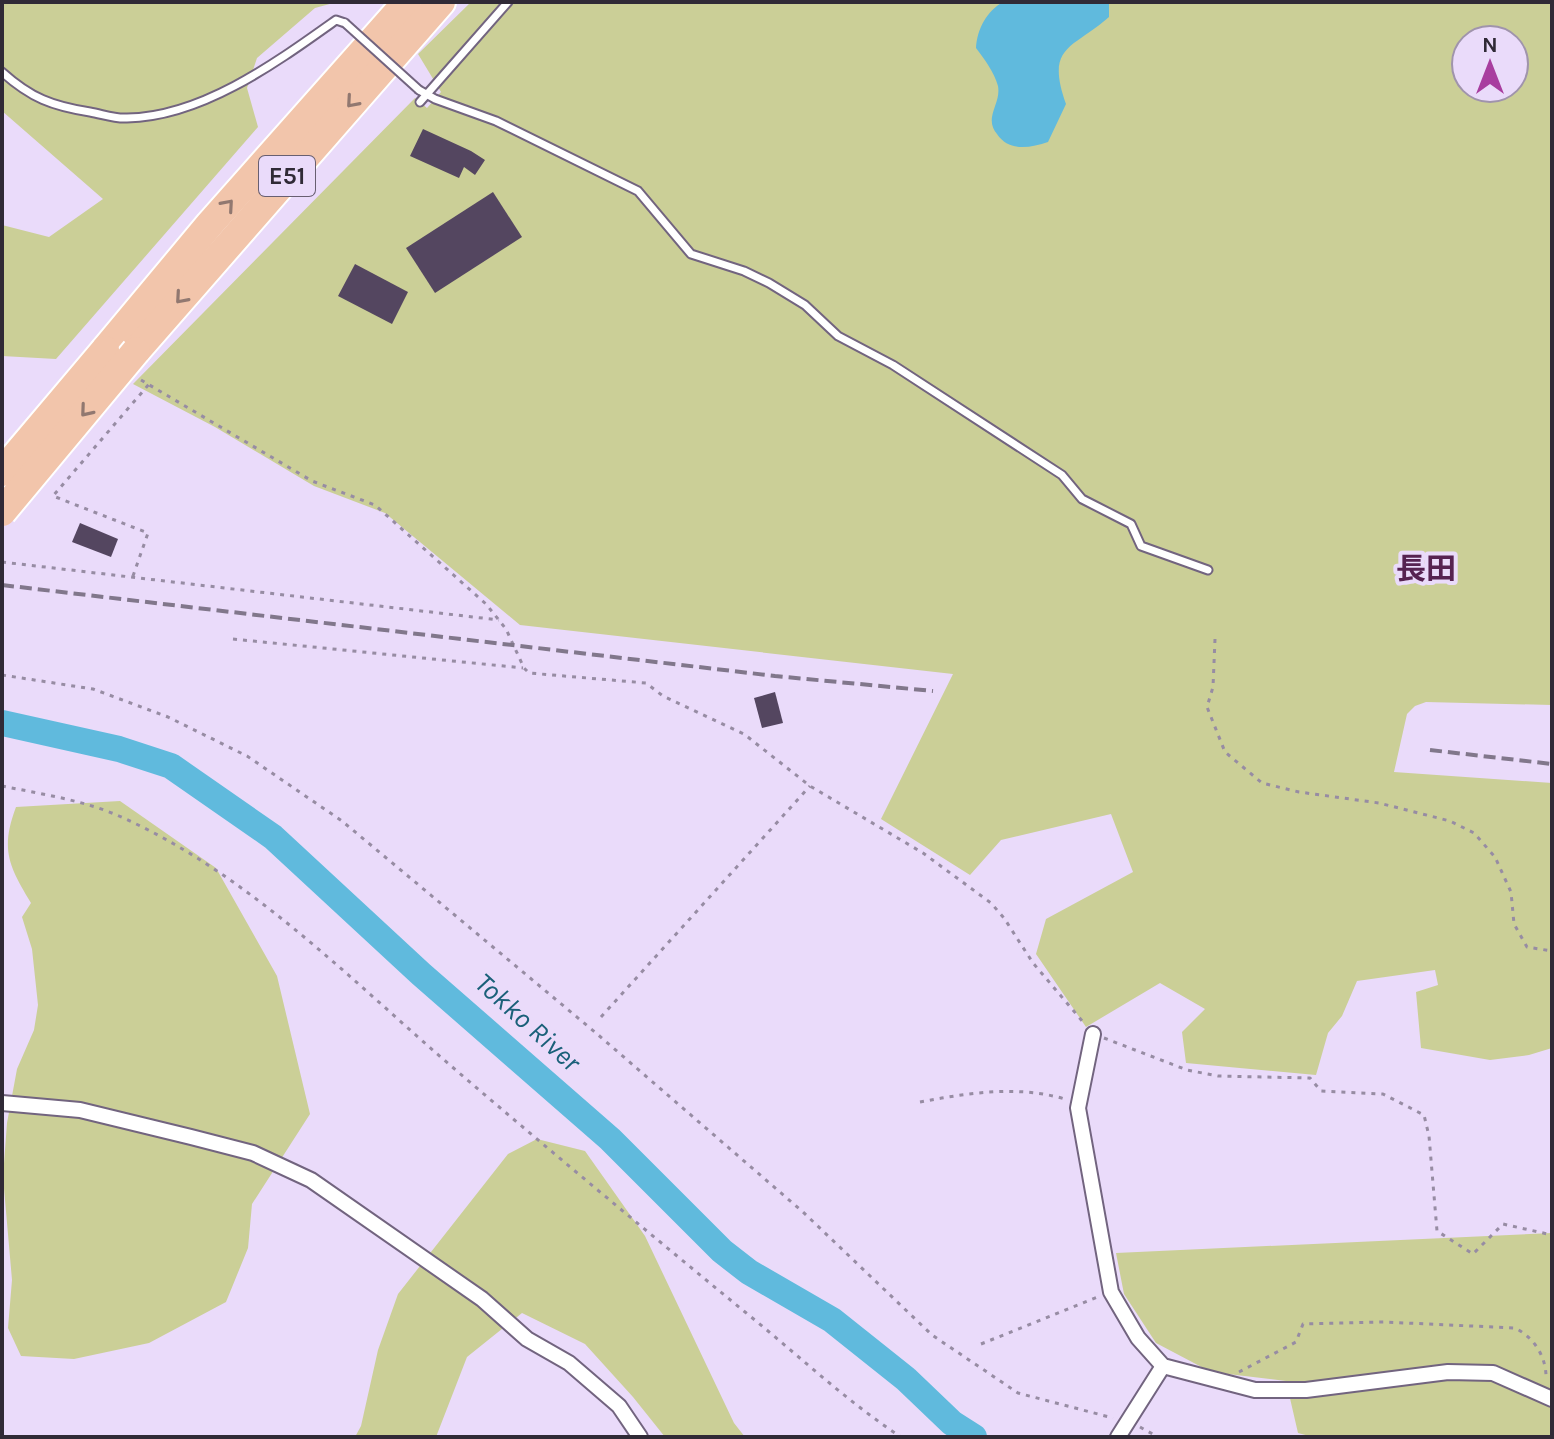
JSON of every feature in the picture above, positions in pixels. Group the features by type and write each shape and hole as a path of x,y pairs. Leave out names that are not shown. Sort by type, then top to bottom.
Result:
{"highway":[{"name":"E51","path":"2,472 221,212 407,2"},
{"name":"E51","path":"2,512 135,365 441,2"}],"street":[{"path":"1093,1034 1078,1108 1111,1292 1138,1338 1163,1366 1255,1390 1306,1390 1448,1372 1493,1373 1549,1398"},
{"path":"2,1103 80,1110 191,1137 253,1153 311,1180 482,1299 527,1339 569,1363 619,1406 640,1437"},
{"path":"1126,1427 1163,1366"}],"lane":[{"path":"420,102 508,2"},
{"path":"2,72 24,92 62,108 126,119 183,109 270,67 336,20 345,23 419,90 496,121 638,191 691,254 744,271 805,305 838,336 893,365 1062,475 1082,499 1131,524 1141,546 1208,570"}],"path":[{"path":"135,365 150,383 312,481 375,505 486,604 506,629 529,673 646,683 663,696 744,734 810,786 923,853 991,903 1033,963 1093,1034 1187,1070 1218,1076 1310,1078 1321,1091 1383,1094 1424,1115 1429,1136 1437,1231 1473,1254 1503,1224 1552,1235"},
{"path":"132,577 148,533 53,496 150,383"},
{"path":"2,562 499,620"},
{"path":"233,639 524,668"},
{"path":"1215,639 1213,687 1207,707 1225,752 1262,783 1299,792 1379,803 1450,821 1474,833 1495,857 1511,892 1514,924 1527,947 1552,951"},
{"path":"2,675 93,689 168,717 247,756 342,821 607,1043 803,1212 932,1335 1018,1393 1158,1437"},
{"path":"2,786 61,798 118,816 192,855 273,911 574,1172 859,1409 901,1437"},
{"path":"601,1017 810,786"},
{"path":"920,1102 977,1091 1048,1094 1068,1100 1078,1108"},
{"path":"981,1344 1111,1292"},
{"path":"1222,1381 1296,1342 1303,1324 1384,1322 1515,1328 1524,1333 1541,1352 1547,1370 1549,1398"}],"green space":[{"path":"2,2 337,2 315,8 257,58 247,88 258,127 56,359 2,356 2,225 49,237 103,199 2,111"},
{"path":"471,2 1552,2 1552,705 1426,702 1415,706 1407,714 1394,772 1552,783 1552,1048 1529,1055 1490,1060 1421,1048 1416,992 1438,985 1435,970 1357,981 1342,1016 1328,1033 1316,1075 1186,1063 1182,1032 1205,1009 1160,983 1086,1027 1036,954 1046,919 1133,872 1111,814 1001,840 970,875 881,819 953,674 520,625 385,513 314,486 215,427 133,384 415,98 427,108 441,92 418,54"},
{"path":"120,801 216,868 277,976 310,1114 252,1204 248,1248 226,1302 149,1343 74,1359 21,1356 8,1328 12,1280 3,1177 7,1123 17,1069 34,1030 38,1005 32,949 22,917 31,903 12,868 8,835 16,807"},
{"path":"537,1139 585,1151 645,1236 734,1423 745,1437 665,1437 585,1344 522,1313 467,1357 436,1437 355,1437 361,1426 378,1350 398,1294 508,1154"},
{"path":"1552,1233 1552,1437 1313,1437 1298,1433 1286,1381 1211,1372 1156,1343 1124,1294 1116,1253"}],"water":[{"path":"1003,2 1109,2 1109,17 1066,50 1061,59 1060,85 1066,104 1048,142 1027,147 1014,146 1002,140 993,126 998,86 976,48 984,21"}],"building":[{"path":"423,129 485,160 475,175 464,167 459,178 410,156"},
{"path":"493,192 522,237 435,293 406,248"},
{"path":"355,264 408,292 392,324 338,296"},
{"path":"80,523 118,539 111,557 72,542"},
{"path":"775,692 783,723 762,728 754,698"}],"waterway":[{"name":"Tokko River","path":"2,723 119,749 171,766 273,837 421,974 610,1139 722,1251 749,1272 832,1320 906,1379 952,1423 974,1437"}],"railway":[{"path":"2,585 775,676 933,691"},
{"path":"1430,750 1552,764"}],"district":[{"name":"長田","path":"1426,569"}]}
